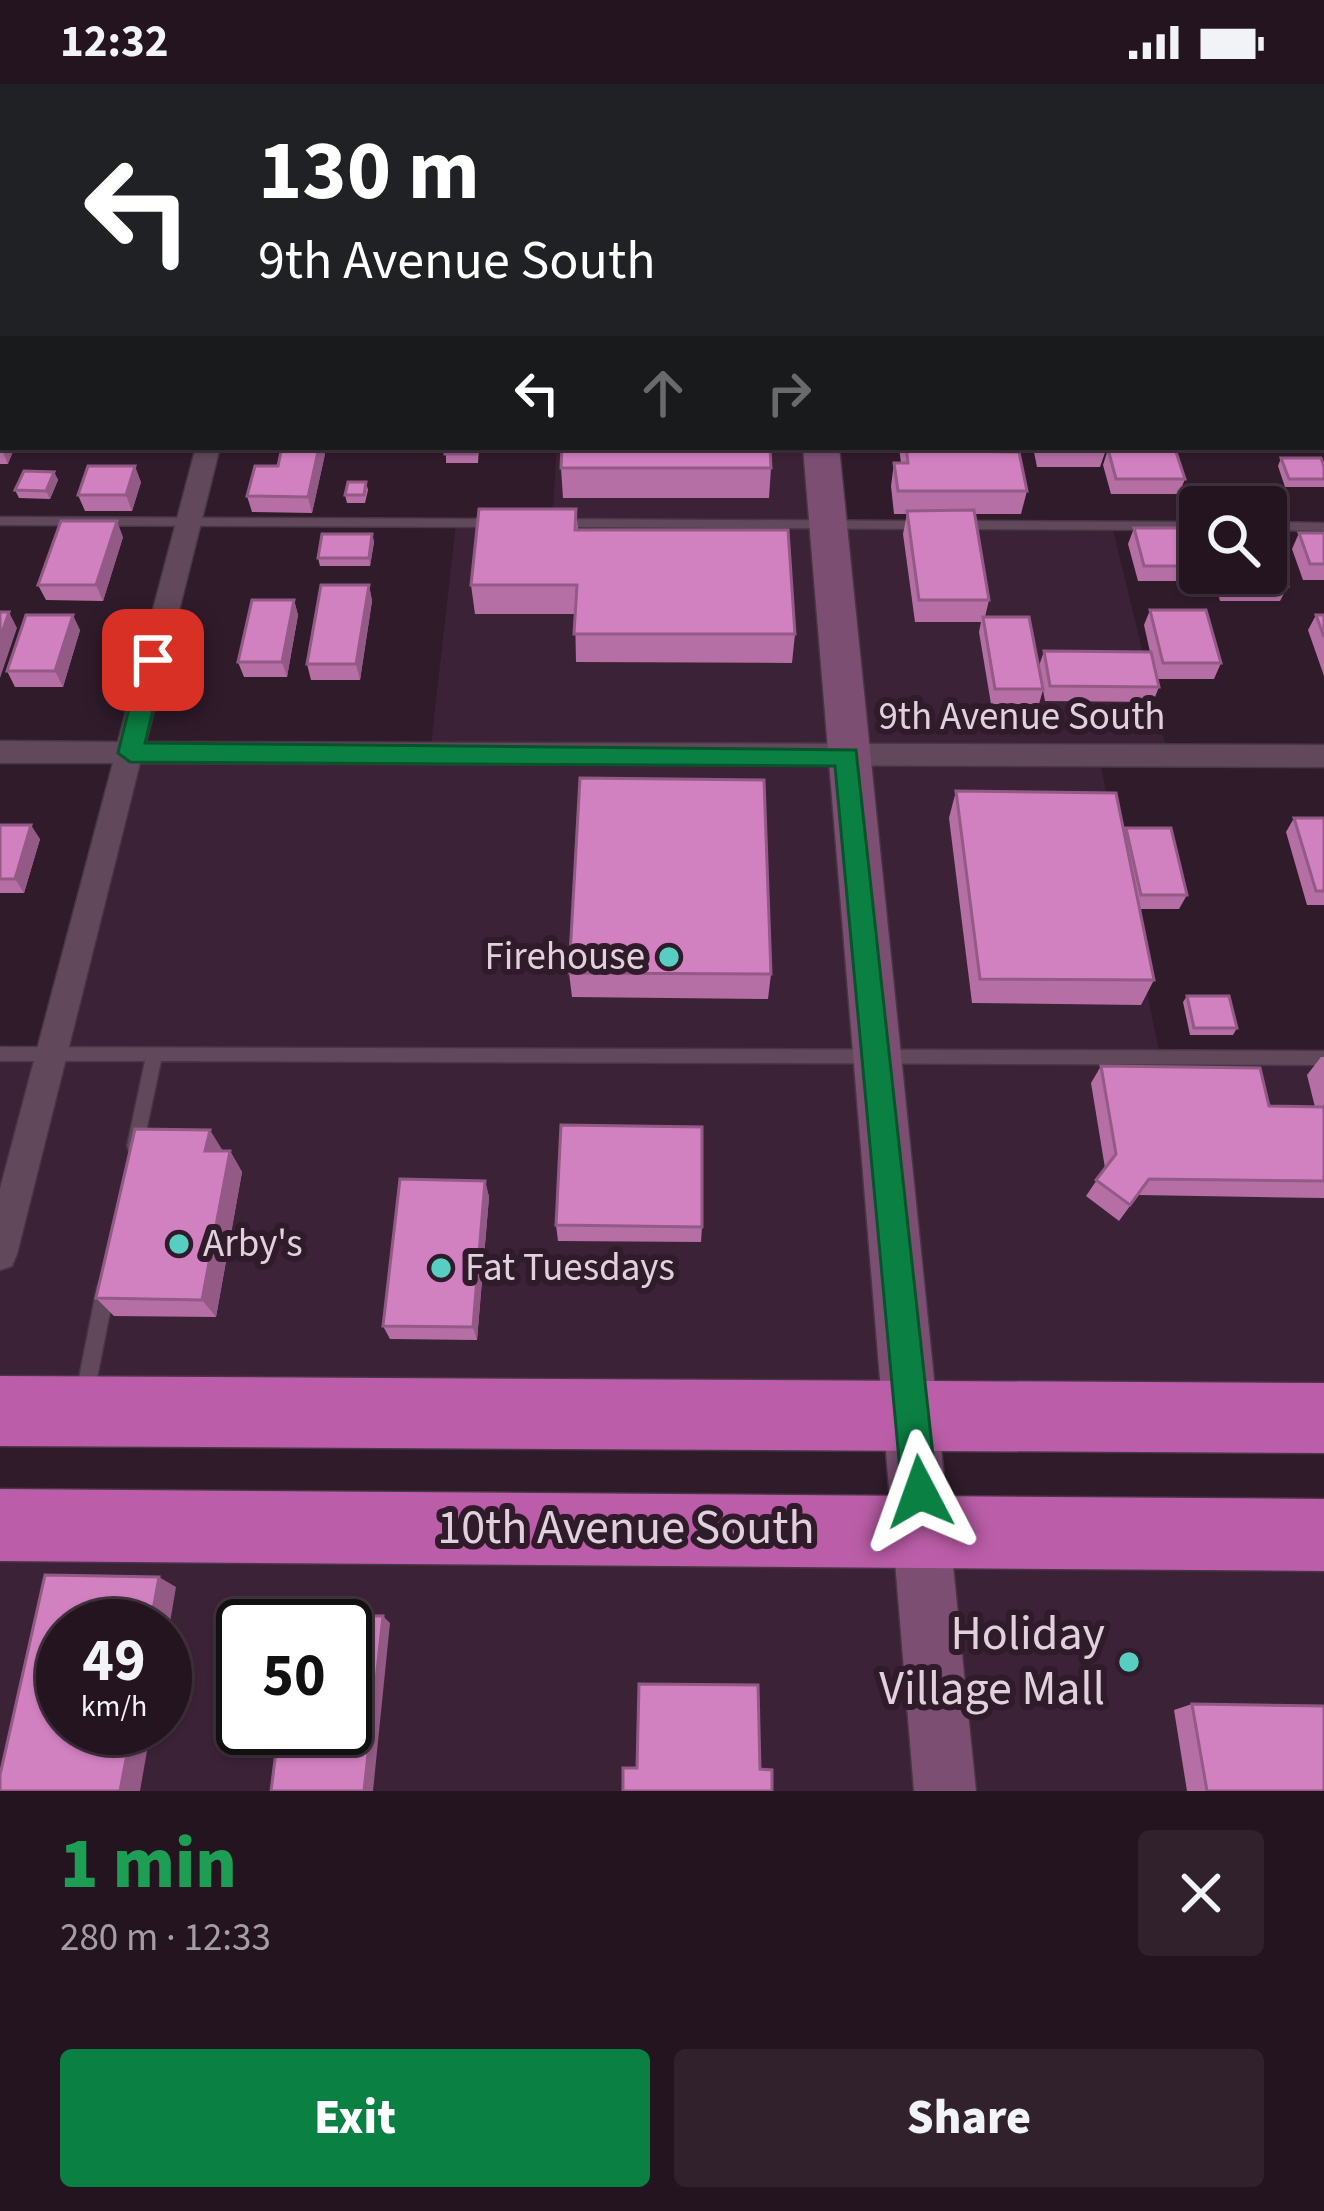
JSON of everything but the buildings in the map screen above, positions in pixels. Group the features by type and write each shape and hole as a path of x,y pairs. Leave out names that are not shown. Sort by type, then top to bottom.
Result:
{"highway":[{"path":"0,1412 1324,1418"},
{"name":"10th Avenue South","path":"0,1525 1324,1535"}],"main road":[{"path":"821,450 945,1791"}],"street":[{"path":"0,1254 207,450"},
{"name":"9th Avenue South","path":"0,752 1324,756"}],"lane":[{"path":"0,521 514,523"},
{"path":"553,523 1179,526"},
{"path":"1287,526 1324,526"},
{"path":"0,1054 1324,1058"},
{"path":"130,1170 154,1054"},
{"path":"81,1412 111,1262"}],"shaded area":[{"path":"557,450 821,450 826,523 1112,526 1168,756 1099,757 1160,1056 1324,1058 1324,1418 0,1412 0,1054 52,1054 130,753 430,754 456,523 552,523"},
{"path":"0,1525 1324,1533 1324,1791 0,1791"}],"place":[{"name":"Firehouse","path":"669,957"},
{"name":"Arby's","path":"179,1244"},
{"name":"Fat Tuesdays","path":"441,1268"},
{"name":"Holiday Village Mall","path":"1129,1662"}],"route":[{"path":"153,660 130,753 847,757 920,1492"}]}
